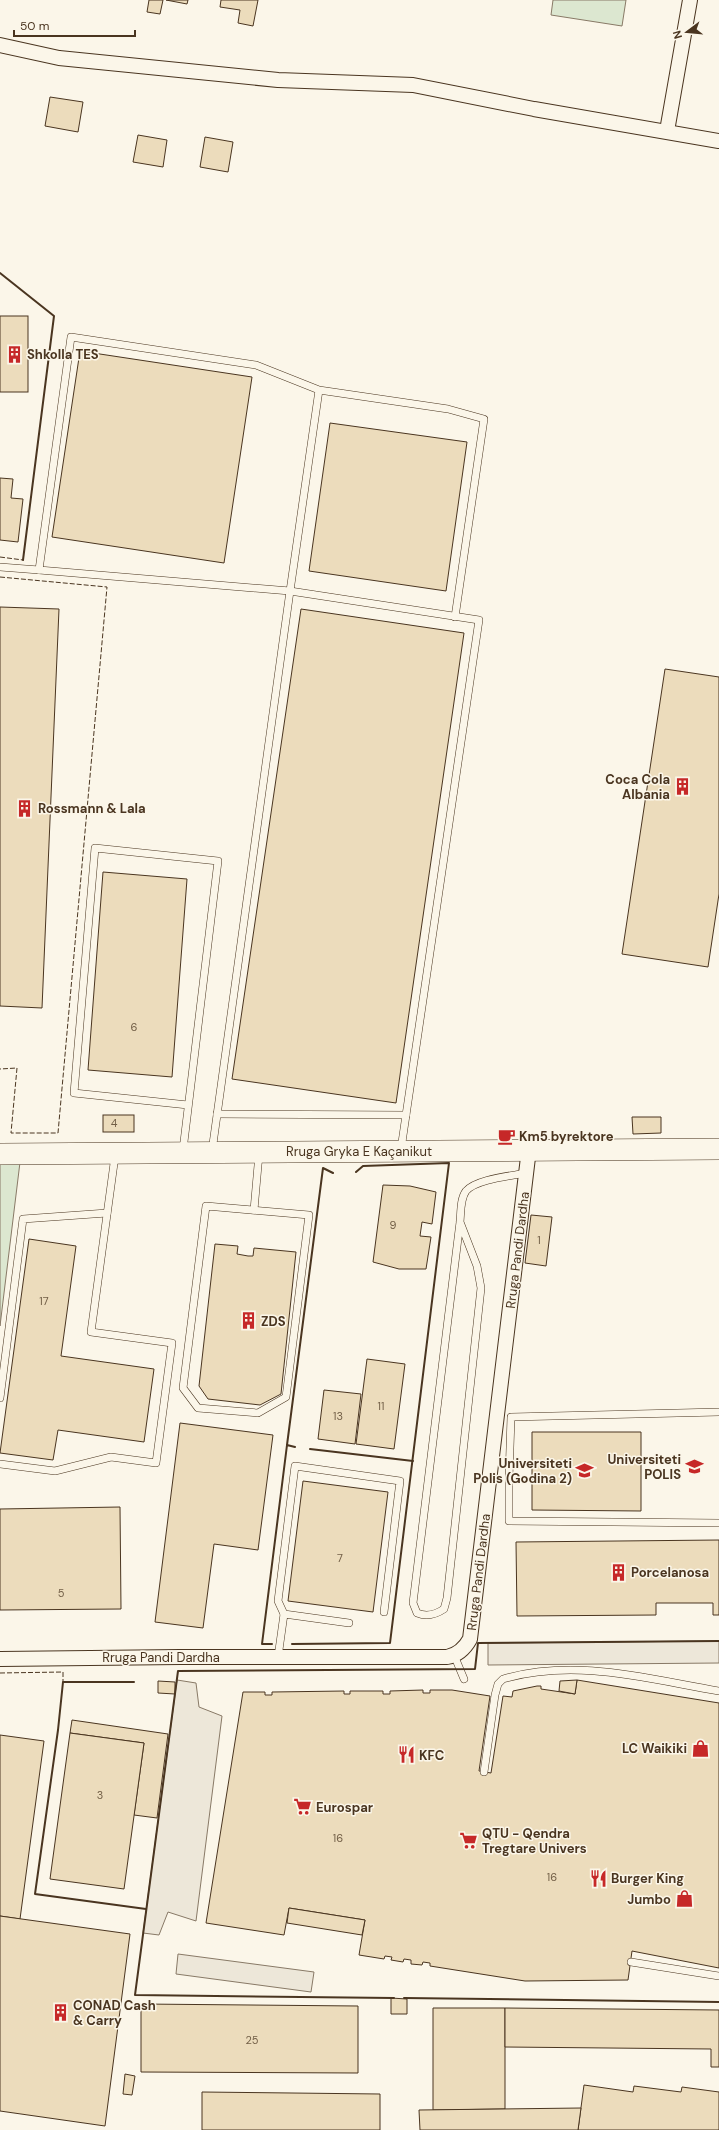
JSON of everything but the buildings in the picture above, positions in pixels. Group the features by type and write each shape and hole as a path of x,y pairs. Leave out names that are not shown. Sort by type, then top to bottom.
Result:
{"street":[{"path":"667,132 690,0"},
{"path":"0,45 59,58 278,80 413,85 534,109 719,141"},
{"name":"Rruga Gryka E Kaçanikut","path":"0,1154 529,1149 719,1149"},
{"name":"Rruga Pandi Dardha","path":"0,1659 454,1655 465,1648 470,1639 529,1149"}],"lane":[{"path":"39,570 71,337 256,365 319,390 448,409 484,419 455,617"},
{"path":"211,1152 319,390"},
{"path":"0,568 290,591 479,620 401,1151"},
{"path":"182,1152 188,1105 218,861 95,848 74,1093 188,1105"},
{"path":"217,1114 406,1115"},
{"path":"254,1210 260,1152"},
{"path":"0,1464 55,1471 111,1457 156,1463 172,1343 91,1332 116,1154"},
{"path":"460,1222 477,1266 481,1288 447,1598 444,1609 437,1613 423,1615 416,1613 413,1602 460,1222 466,1192 474,1185 526,1173"},
{"path":"206,1206 254,1210 308,1215 286,1397 258,1413 198,1408 183,1388 206,1206"},
{"path":"0,1398 23,1219 108,1213"},
{"path":"719,1412 512,1417 508,1505 509,1521 719,1523"},
{"path":"278,1657 284,1614 278,1601 295,1466 400,1481 384,1612"},
{"path":"284,1614 349,1623"},
{"path":"454,1655 464,1679"},
{"path":"484,1772 495,1695 498,1684 503,1679 555,1670 600,1671 719,1691"},
{"path":"631,1962 719,1976"}],"green space":[{"path":"553,0 626,0 622,26 551,15"},
{"path":"0,1154 21,1154 0,1326"}],"shaded area":[{"path":"719,1641 719,1663 488,1665 488,1643"},
{"path":"177,1680 196,1683 199,1707 222,1716 196,1921 168,1912 159,1935 143,1933"},
{"path":"178,1954 314,1972 311,1992 176,1974"}],"fence":[{"path":"0,557 23,560"},
{"path":"0,577 107,587 58,1133 11,1133 17,1068 0,1069"},
{"path":"0,1673 63,1672 63,1682"}],"wall":[{"path":"0,273 54,316 23,560"},
{"path":"292,1644 390,1643 449,1163 363,1166 356,1172"},
{"path":"287,1445 323,1168 333,1173"},
{"path":"272,1644 262,1644 287,1445 295,1447"},
{"path":"310,1449 413,1461"},
{"path":"394,1998 135,1995 178,1671 475,1669 478,1643 719,1641"},
{"path":"134,1682 63,1682 58,1730 35,1894 146,1909"},
{"path":"404,1998 719,2002"}],"place":[{"name":"Shkolla TES","path":"14,354"},
{"name":"Coca Cola Albania","path":"683,786"},
{"name":"Rossmann & Lala","path":"25,808"},
{"name":"Km5 byrektore","path":"506,1136"},
{"name":"ZDS","path":"248,1321"},
{"name":"Universiteti POLIS","path":"694,1466"},
{"name":"Universiteti Polis (Godina 2)","path":"585,1470"},
{"name":"Porcelanosa","path":"618,1572"},
{"name":"LC Waikiki","path":"700,1748"},
{"name":"KFC","path":"406,1755"},
{"name":"Eurospar","path":"303,1807"},
{"name":"QTU - Qendra Tregtare Univers","path":"469,1840"},
{"name":"Burger King","path":"598,1878"},
{"name":"Jumbo","path":"684,1899"},
{"name":"CONAD Cash & Carry","path":"60,2012"}]}
